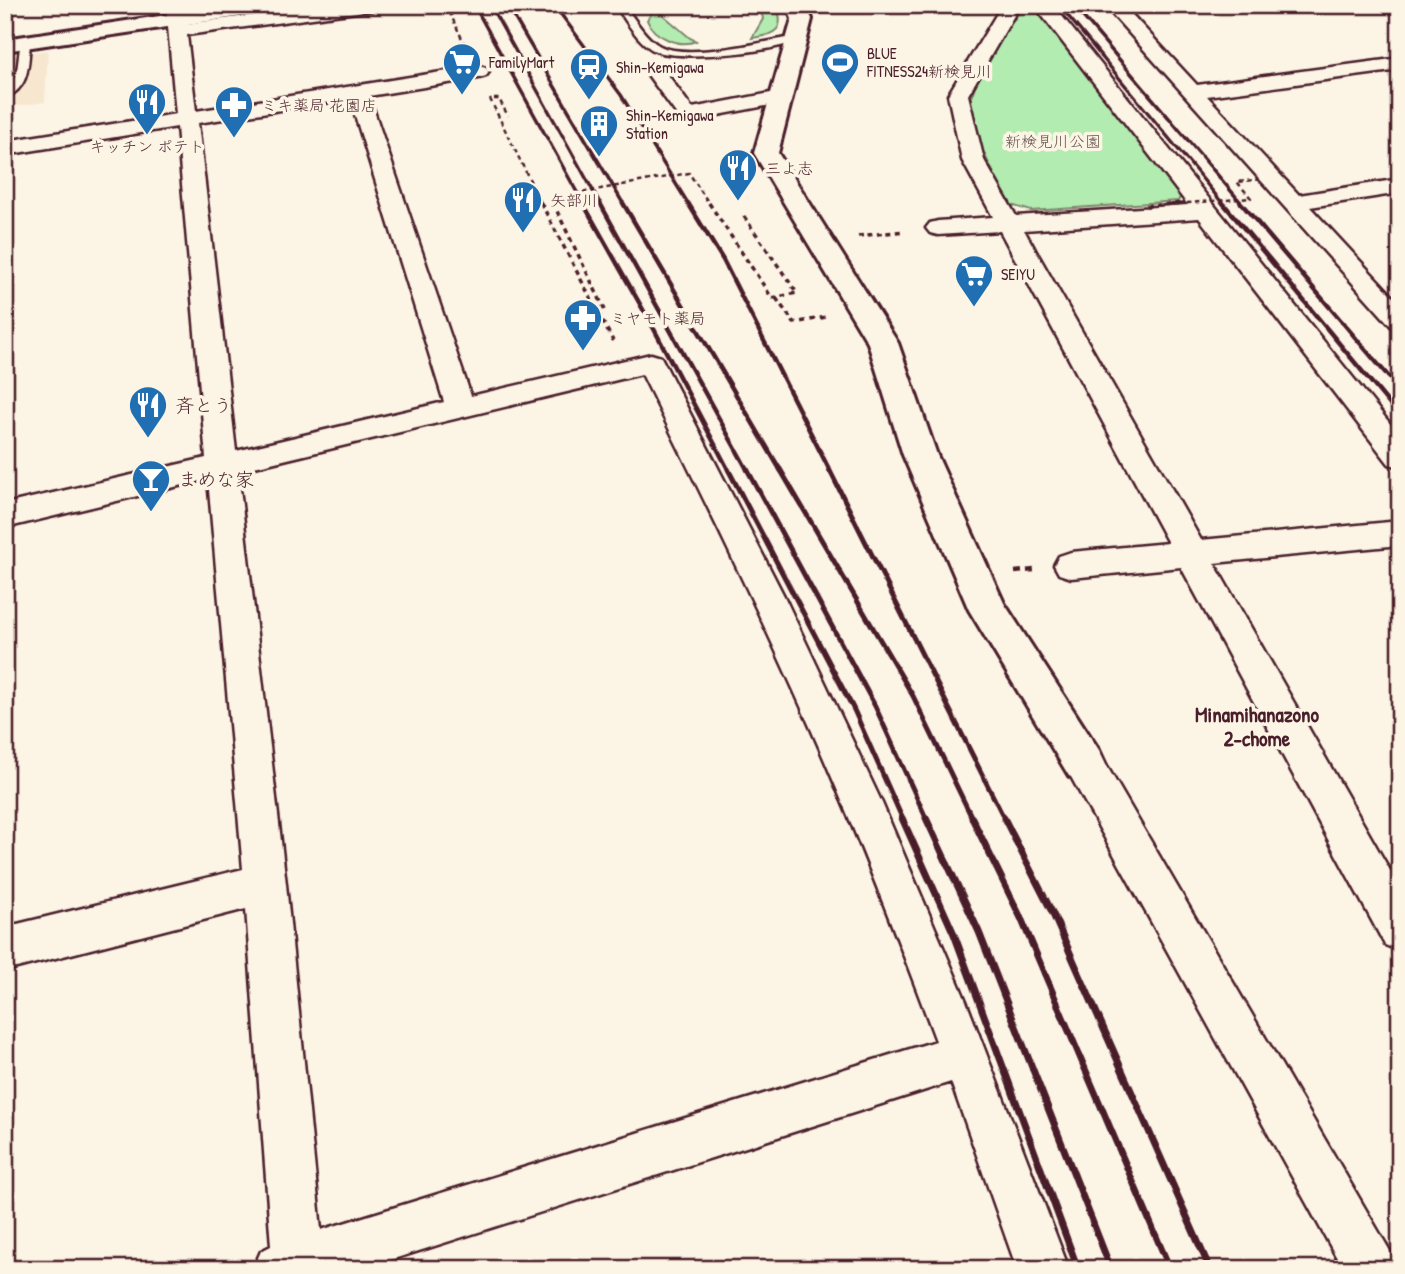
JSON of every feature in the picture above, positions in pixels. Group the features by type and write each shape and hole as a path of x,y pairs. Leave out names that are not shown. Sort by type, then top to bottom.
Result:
{"street":[{"path":"15,44 210,10 276,5"},
{"path":"176,17 372,5"},
{"path":"796,5 802,19 766,153 883,343 920,455 988,610 1084,763 1372,1269"},
{"path":"1011,5 958,95 972,160 1400,930"},
{"path":"1043,5 1400,457"},
{"path":"1113,5 1400,320"},
{"path":"176,17 265,884 292,1267 964,1055"},
{"path":"1194,92 1400,64"},
{"path":"7,152 188,119 478,72"},
{"path":"658,75 688,115 781,97"},
{"path":"358,92 461,409"},
{"path":"1295,203 1400,186"},
{"path":"937,228 1205,211"},
{"path":"5,516 651,362 768,595 834,740 990,1119 1043,1269"},
{"path":"1071,565 1400,533"},
{"path":"5,949 265,884"}],"lane":[{"path":"619,5 656,49 678,54 717,52 796,39"},
{"path":"5,95 22,82 15,44"}],"path":[{"path":"446,5 514,152 628,369"},
{"path":"499,99 508,116"},
{"path":"606,312 551,198 689,173 772,298 797,293 743,215"},
{"path":"1146,206 1251,198 1237,182 1261,179"},
{"path":"857,236 937,228"},
{"path":"776,298 794,323 831,316"}],"shaded area":[{"path":"48,50 45,102 5,108 5,57"}],"green space":[{"path":"760,5 776,5 779,25 773,33 752,38 763,19"},
{"name":"新検見川公園","path":"1023,6 1033,6 1182,194 1178,201 1031,211 1011,205 983,152 971,108 975,85"},
{"path":"655,8 696,41 675,42 661,36 647,20"}],"railway":[{"path":"474,5 584,205"},
{"path":"490,5 601,205"},
{"path":"507,5 624,205"},
{"path":"554,5 621,95 689,205"},
{"path":"1059,5 1224,205"},
{"path":"1073,5 1243,205"},
{"path":"583,203 729,471"},
{"path":"600,203 748,471"},
{"path":"623,203 781,471"},
{"path":"688,203 723,260 830,471"},
{"path":"1223,203 1400,417"},
{"path":"1241,203 1400,390"},
{"path":"728,469 854,710 903,820"},
{"path":"747,469 875,706 927,820"},
{"path":"780,469 913,696 973,820"},
{"path":"829,469 1005,820"},
{"path":"902,818 954,934 1078,1269"},
{"path":"926,818 979,932 1111,1269"},
{"path":"972,818 1021,918 1170,1269"},
{"path":"1004,818 1052,912 1210,1269"}],"place":[{"name":"FamilyMart","path":"462,96"},
{"name":"BLUE FITNESS24新検見川","path":"840,96"},
{"name":"Shin-Kemigawa","path":"589,101"},
{"name":"キッチン ポテト","path":"147,136"},
{"name":"ミキ薬局 花園店","path":"234,139"},
{"name":"Shin-Kemigawa Station","path":"599,158"},
{"name":"三よ志","path":"738,202"},
{"name":"矢部川","path":"523,234"},
{"name":"SEIYU","path":"974,308"},
{"name":"ミヤモト薬局","path":"583,352"},
{"name":"斉とう","path":"148,439"},
{"name":"まめな家","path":"151,513"}],"district":[{"name":"Minamihanazono 2-chome","path":"1257,726"}]}
